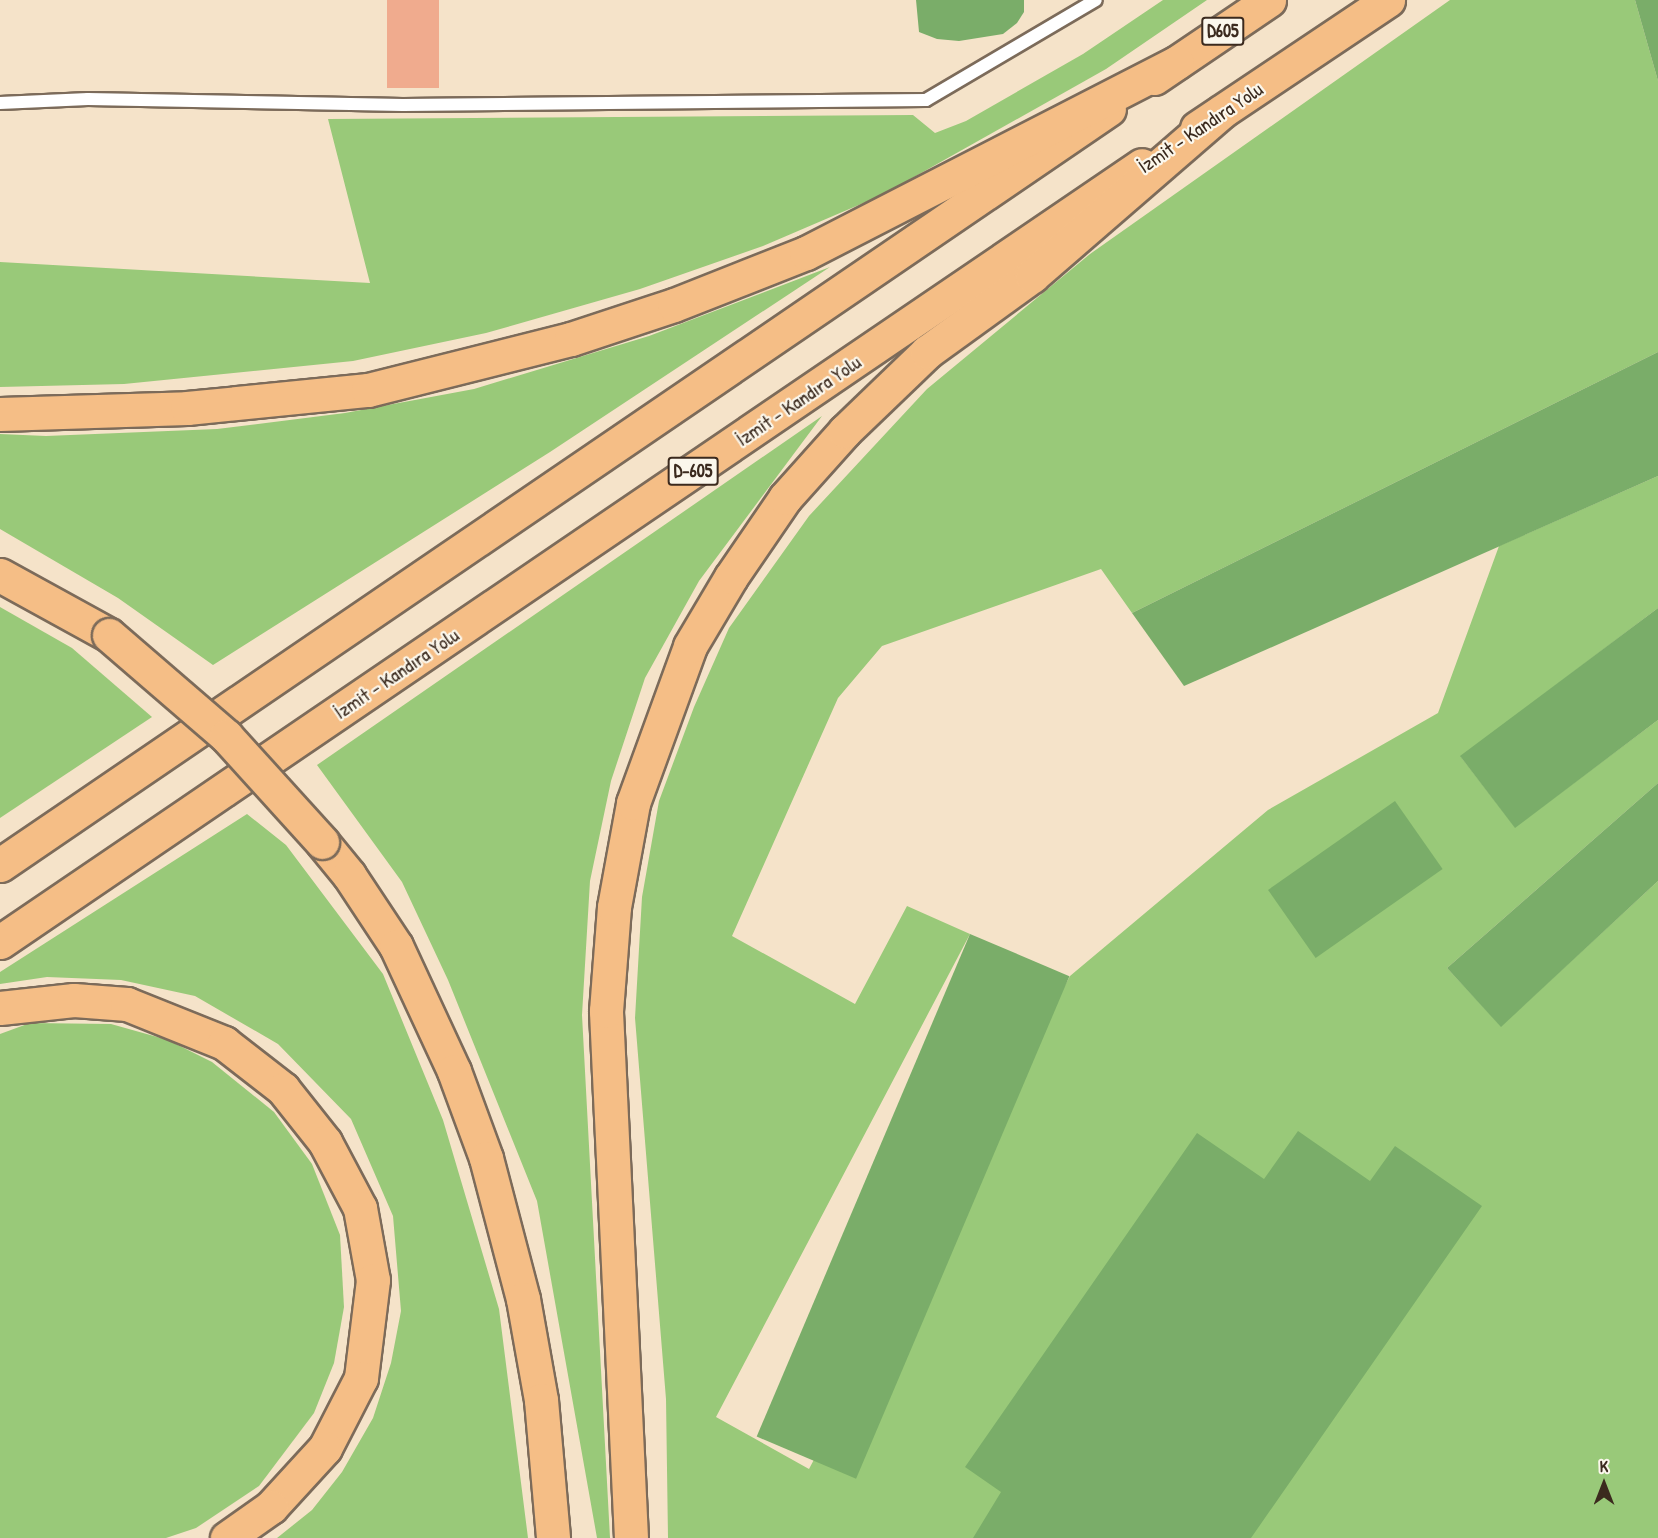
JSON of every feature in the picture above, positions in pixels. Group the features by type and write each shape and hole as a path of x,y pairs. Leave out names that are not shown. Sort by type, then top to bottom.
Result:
{"highway":[{"name":"D605","path":"1177,62 1269,0"},
{"name":"İzmit - Kandıra Yolu","path":"0,942 1388,0"},
{"path":"0,414 187,408 368,390 571,339 674,305 806,253 1177,62"},
{"path":"0,866 1177,62"},
{"path":"631,1538 606,1011 614,907 633,803 690,646 731,577 785,498 845,431 927,352 1032,276 1221,112"},
{"path":"0,575 109,634 226,736 349,875 396,946 454,1071 486,1158 525,1310 541,1400 553,1538"},
{"path":"0,1008 74,1000 127,1004 224,1043 283,1089 325,1142 360,1208 373,1280 361,1378 325,1448 271,1507 227,1538"}],"lane":[{"path":"0,103 88,99 403,105 926,100 1096,0"}],"green space":[{"path":"916,0 1024,0 1024,12 1017,23 1003,34 959,41 937,39 919,32"},
{"path":"1163,0 1207,0 1106,69 882,195 763,246 640,289 486,333 353,361 124,384 0,387 0,262 370,283 328,119 913,115 935,133 966,121 1083,54"},
{"path":"1450,0 1635,0 1658,81 1658,352 1132,613 1101,569 882,646 838,698 732,936 855,1004 907,906 970,934 716,1417 809,1469 1070,976 1268,810 1438,713 1499,546 1658,476 1658,608 1461,757 1515,827 1658,720 1658,783 1447,968 1501,1026 1658,881 1658,1538 668,1538 666,1399 635,1018 642,897 659,801 694,707 729,628 809,516 927,389 1090,254"},
{"path":"1635,0 1658,0 1658,81"},
{"path":"830,267 550,452 213,665 118,598 0,529 0,434 46,436 217,429 345,413 474,389 649,336"},
{"path":"1658,352 1658,476 1184,686 1132,613"},
{"path":"822,416 699,581 645,678 611,781 590,881 582,1015 610,1538 597,1538 537,1201 448,980 402,882 317,765"},
{"path":"0,607 72,648 152,717 0,818"},
{"path":"1658,608 1658,720 1515,828 1460,756"},
{"path":"1658,783 1658,881 1501,1027 1447,968"},
{"path":"1395,801 1443,869 1316,958 1268,890"},
{"path":"247,814 286,845 383,974 443,1120 499,1309 528,1538 277,1538 312,1510 342,1472 373,1418 391,1363 401,1311 393,1216 351,1119 278,1044 195,996 121,980 47,977 0,984 0,972"},
{"path":"970,934 1069,976 856,1479 757,1437"},
{"path":"30,1023 111,1024 168,1040 212,1062 274,1112 312,1164 340,1235 344,1307 334,1363 314,1413 259,1486 196,1528 166,1538 0,1538 0,1034"},
{"path":"1298,1131 1370,1181 1395,1146 1482,1206 1251,1538 973,1538 1001,1492 965,1467 1197,1133 1264,1179"}],"building":[{"path":"387,0 439,0 439,88 387,88"}]}
